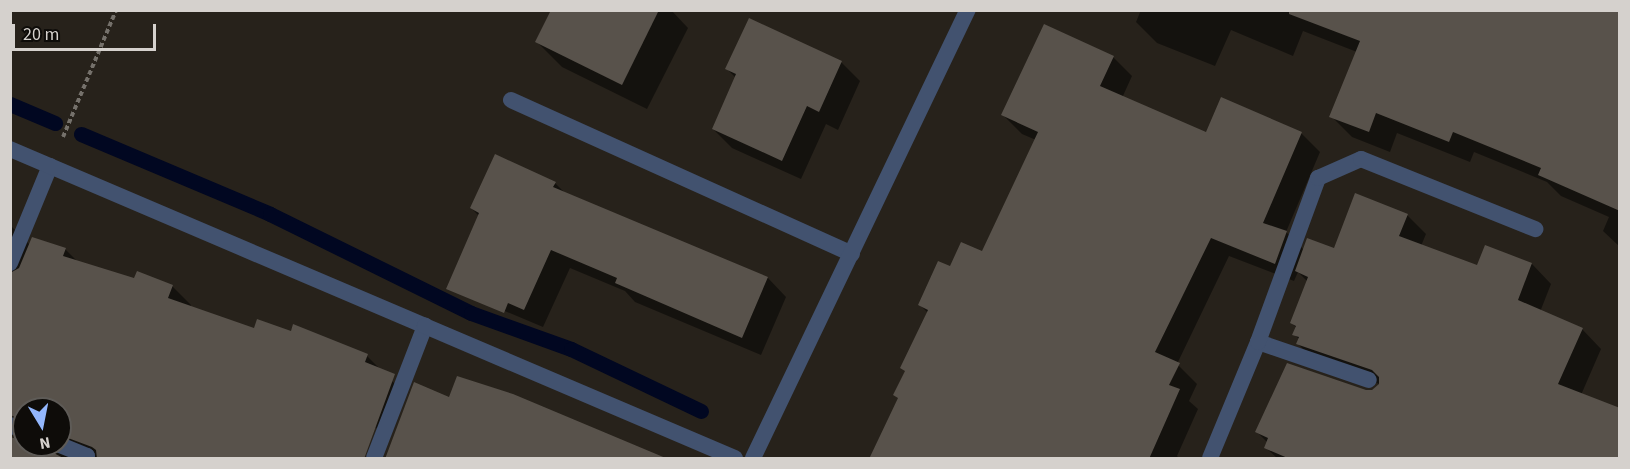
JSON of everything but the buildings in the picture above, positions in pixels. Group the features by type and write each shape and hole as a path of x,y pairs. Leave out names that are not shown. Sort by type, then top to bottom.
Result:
{"street":[{"path":"753,459 968,10"},
{"path":"511,100 852,254"},
{"path":"10,149 735,459"},
{"path":"1210,459 1258,342 1318,178 1361,159 1535,230"},
{"path":"10,263 50,166"},
{"path":"374,459 424,326"},
{"path":"1258,342 1369,380"},
{"path":"72,450 87,456 86,459"}],"path":[{"path":"50,166 116,10"}],"waterway":[{"path":"10,104 55,123"},
{"path":"81,134 270,214 471,313 571,349 701,411"}]}
